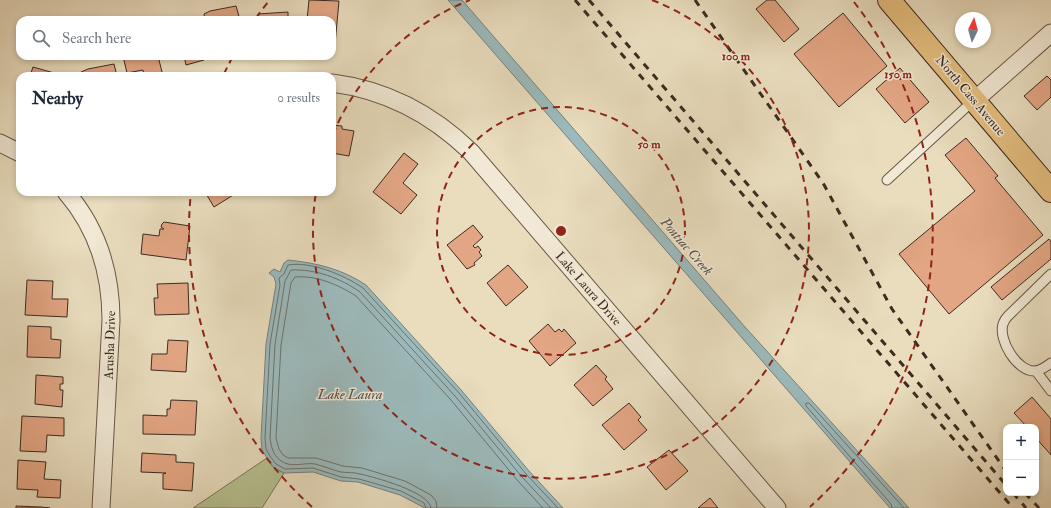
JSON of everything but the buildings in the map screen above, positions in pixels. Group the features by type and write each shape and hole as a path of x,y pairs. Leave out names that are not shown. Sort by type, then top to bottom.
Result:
{"main road":[{"name":"North Cass Avenue","path":"893,1 1051,191"}],"street":[{"path":"975,100 1051,33"},
{"name":"Lake Laura Drive","path":"336,84 370,91 403,103 436,122 471,152 777,508"},
{"path":"0,143 16,151"},
{"name":"Arusha Drive","path":"69,196 84,217 97,242 105,270 111,302 101,508"}],"lane":[{"path":"887,180 975,100"},
{"path":"1051,274 1008,316 1003,324 1002,336 1012,358 1027,370 1036,371 1051,363"},
{"path":"1036,371 1051,391"}],"green space":[{"path":"267,458 273,467 284,473 262,508 193,508"}],"water":[{"path":"448,0 462,0 745,327 909,508 890,508"},
{"name":"Lake Laura","path":"288,260 329,268 357,279 366,285 462,391 529,471 563,508 425,508 400,495 358,482 341,481 313,472 284,473 273,467 262,450 261,438 266,344 276,284 274,277 269,273 274,269 280,272 284,263"}],"railway":[{"path":"575,0 1013,508"},
{"path":"589,0 1003,482"},
{"path":"695,0 823,183 892,309 1003,467"},
{"path":"1016,496 1026,508"},
{"path":"1028,496 1039,508"}],"water label":[{"name":"Pontiac Creek","path":"687,246"}]}
